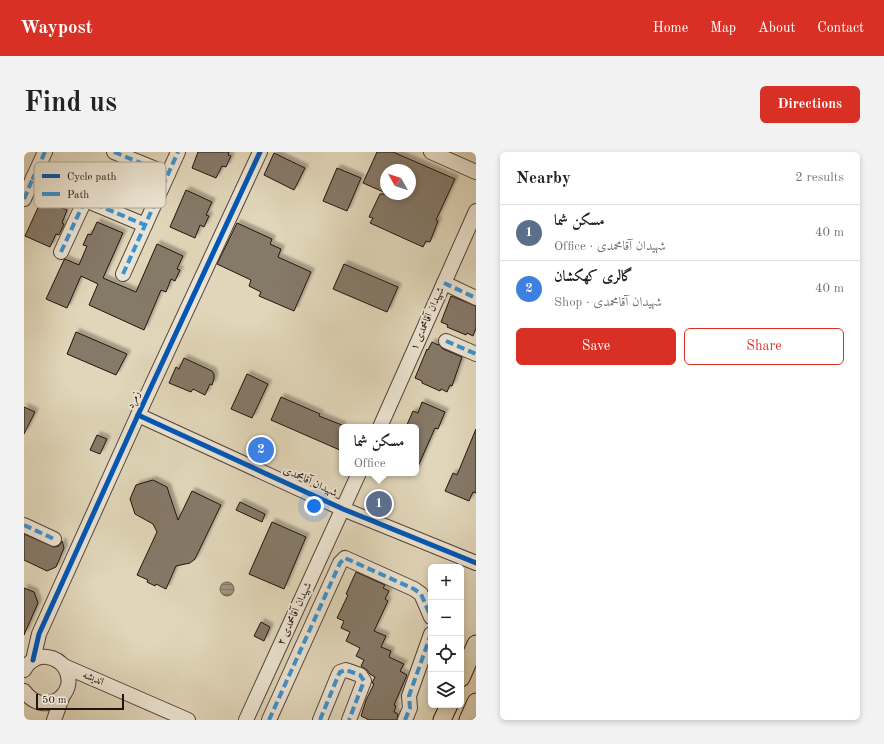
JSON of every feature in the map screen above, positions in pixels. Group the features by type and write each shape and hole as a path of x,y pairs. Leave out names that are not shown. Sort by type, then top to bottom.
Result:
{"main road":[{"path":"464,672 476,644"},
{"path":"468,720 476,702"},
{"path":"442,720 448,708"}],"street":[{"path":"40,162 45,152"},
{"path":"114,152 139,162"},
{"path":"166,178 178,152"},
{"path":"431,152 476,172"},
{"name":"زمرد","path":"28,665 40,634 138,415 259,154"},
{"path":"24,199 33,178"},
{"path":"61,252 81,208"},
{"path":"104,208 145,225"},
{"path":"123,274 153,208"},
{"name":"شهیدان آقامحمدی ۱","path":"381,424 476,211"},
{"path":"444,283 476,298"},
{"path":"446,341 476,354"},
{"name":"شهیدان آقامحمدی","path":"138,415 344,509 476,562"},
{"path":"344,509 358,476"},
{"name":"شهیدان آقامحمدی ۲","path":"246,720 344,509"},
{"path":"24,525 54,539"},
{"path":"269,720 340,563 345,558 414,589 420,594 428,611"},
{"path":"405,720 410,708 409,696 430,636"},
{"name":"انديشه","path":"28,665 39,657 53,658 64,666 188,720"},
{"path":"54,720 67,688 68,680 64,666"},
{"path":"320,720 340,672 346,670 360,675 364,681 349,720"},
{"path":"24,691 28,697 35,702 42,704 58,700 63,695"}],"shaded area":[{"path":"224,582 230,582 234,586 234,592 230,596 224,596 220,592 220,586"}],"building":[{"path":"198,152 229,152 228,155 231,156 226,167 222,166 216,178 192,168"},
{"path":"377,152 393,152 455,179 436,220 438,221 430,242 426,241 423,247 370,223 373,218 369,217 380,194 380,200 416,200 416,164 380,164 380,190 363,183"},
{"path":"274,153 305,168 294,190 264,175"},
{"path":"337,168 361,178 347,211 323,201"},
{"path":"186,190 212,202 206,215 209,216 204,227 200,225 195,238 170,227"},
{"path":"38,208 62,208 67,210 62,223 64,224 59,235 56,234 50,247 25,236"},
{"path":"97,222 123,233 103,278 136,292 157,244 183,256 177,269 180,270 175,281 171,279 166,292 161,290 144,330 89,305 98,284 81,276 67,308 46,299 64,260 65,259 79,265 87,246 83,245 88,234 91,235"},
{"path":"237,223 272,239 270,244 281,249 278,257 311,272 294,311 259,296 261,292 249,286 251,280 217,264"},
{"path":"344,264 398,287 387,312 333,289"},
{"path":"451,296 476,306 476,328 473,336 467,333 466,335 447,327 448,325 441,322"},
{"path":"76,332 127,354 116,375 67,354"},
{"path":"432,342 438,344 443,349 462,357 452,386 450,385 447,392 441,389 440,391 422,383 422,381 415,378 427,349 428,350"},
{"path":"184,358 212,371 214,374 212,385 210,384 205,395 193,389 191,392 169,383 176,367 179,369"},
{"path":"247,374 268,384 252,418 231,409"},
{"path":"281,397 320,414 319,416 339,424 339,450 271,420"},
{"path":"422,402 445,412 438,429 435,428 419,464 419,424 407,424 413,411 418,413"},
{"path":"24,407 35,412 24,434"},
{"path":"476,429 476,493 473,492 469,501 445,491 453,473 457,475"},
{"path":"97,435 107,439 100,454 90,450"},
{"path":"153,480 167,487 178,520 192,491 221,505 195,559 190,563 176,566 166,589 156,584 155,586 147,582 148,580 137,575 157,532 153,524 135,514 130,499 136,485"},
{"path":"240,502 265,514 262,522 236,510"},
{"path":"272,522 306,537 284,589 249,574"},
{"path":"24,534 54,547 59,546 62,541 64,548 56,567 47,571 24,560"},
{"path":"356,572 385,585 383,588 389,591 385,599 388,601 374,631 386,636 381,647 391,651 389,657 404,664 400,671 407,675 394,705 396,706 394,712 398,714 397,720 369,720 361,716 366,700 374,684 372,683 375,677 361,666 364,660 356,656 360,648 346,641 350,632 341,628 344,621 337,618 348,595 346,594"},
{"path":"24,588 34,592 38,603 24,635"},
{"path":"261,622 270,627 264,641 254,636"}],"marked path":[{"path":"40,162 45,152"},
{"path":"114,152 139,162"},
{"path":"166,179 178,152"},
{"path":"24,199 33,178"},
{"path":"61,252 81,208"},
{"path":"104,208 145,225"},
{"path":"123,274 153,208"},
{"path":"444,283 476,298"},
{"path":"446,341 476,354"},
{"path":"24,525 54,539"},
{"path":"269,720 340,563 345,558 414,589 421,594 428,610"},
{"path":"405,720 410,708 409,696 430,636"},
{"path":"320,720 340,672 346,670 360,675 364,681 349,720"}],"cycle path":[{"path":"33,660 39,634 138,415 260,152"},
{"path":"138,415 343,509 476,563"}],"place":[{"name":"گالری کهکشان","path":"261,450"},
{"name":"مسکن شما","path":"379,504"}]}
